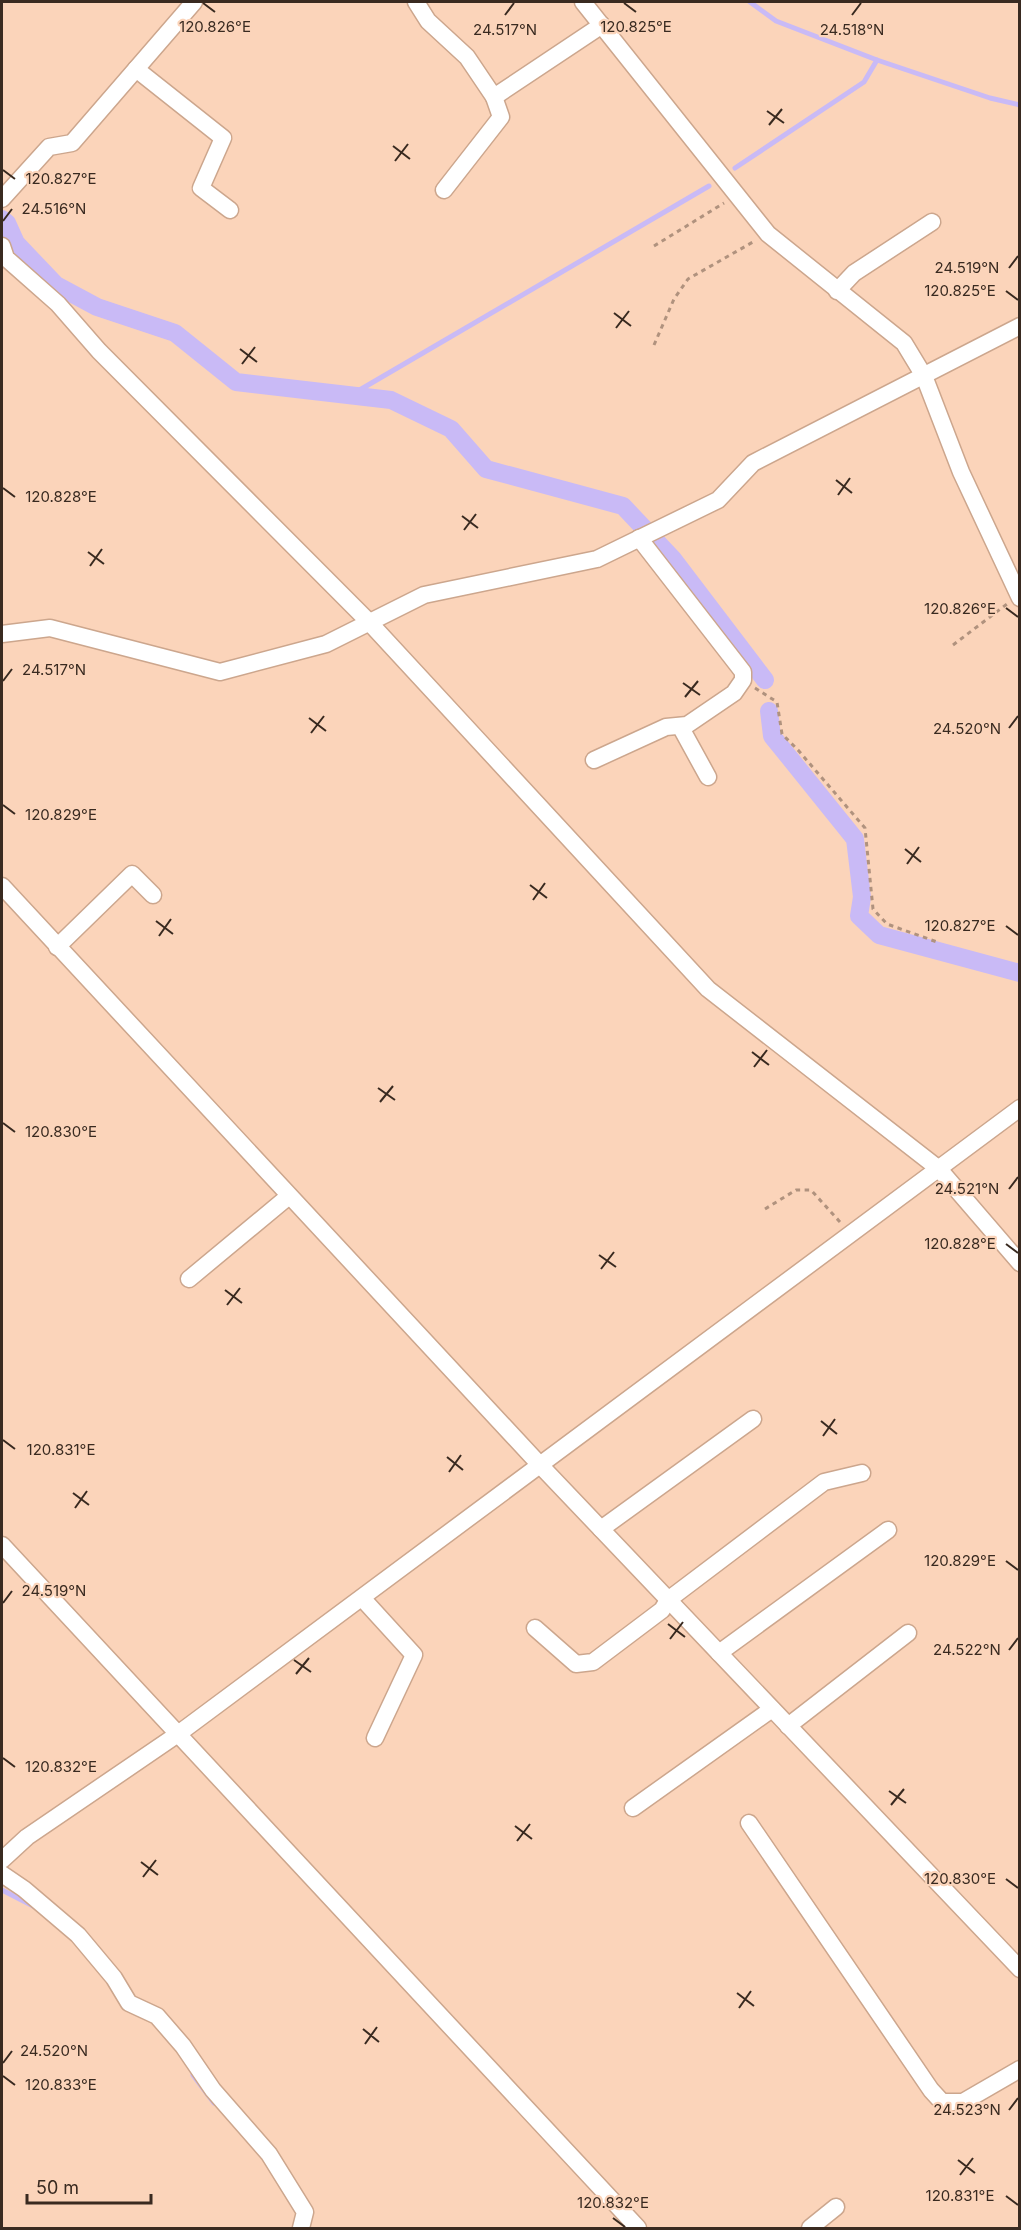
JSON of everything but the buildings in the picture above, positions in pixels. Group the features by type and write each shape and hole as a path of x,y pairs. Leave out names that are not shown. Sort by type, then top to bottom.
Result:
{"street":[{"path":"3,194 49,147 72,143 194,2"},
{"path":"416,2 428,21 467,57 494,98 501,117 444,190"},
{"path":"583,2 768,234 904,343 924,376 961,472 1019,597"},
{"path":"494,98 602,25"},
{"path":"136,69 223,138 201,188 231,210"},
{"path":"837,291 854,273 932,222"},
{"path":"2,246 6,258 58,304 99,351 369,622 708,989 939,1168 1020,1263"},
{"path":"2,634 50,628 220,672 326,644 424,595 597,559 718,500 753,463 1020,326"},
{"path":"594,760 666,728 687,725 734,693 743,680 742,672 639,538"},
{"path":"680,726 708,777"},
{"path":"57,946 132,874 153,895"},
{"path":"2,886 601,1529 1020,1969"},
{"path":"2,1860 27,1837 178,1734 1020,1108"},
{"path":"189,1280 290,1196"},
{"path":"601,1529 753,1419"},
{"path":"535,1628 576,1664 593,1662 662,1610 668,1600 824,1482 862,1473"},
{"path":"719,1653 888,1530"},
{"path":"2,1545 638,2229"},
{"path":"362,1598 414,1655 375,1738"},
{"path":"788,1726 908,1633"},
{"path":"633,1808 772,1709"},
{"path":"749,1823 931,2090 942,2102 963,2102 1020,2069"},
{"path":"2,1874 24,1889 78,1935 114,1978 129,2003 157,2016 177,2038 213,2090 270,2154 305,2212 301,2229"},
{"path":"810,2229 836,2207"}],"path":[{"path":"654,246 737,195"},
{"path":"654,345 674,300 688,279 768,234"},
{"path":"953,645 1019,597"},
{"path":"743,680 777,702 782,734 865,828 873,909 887,924 937,942"},
{"path":"765,1209 796,1190 811,1190 850,1234"}],"waterway":[{"path":"750,2 776,21 877,60 990,98 1020,105"},
{"path":"735,168 864,82 877,60"},
{"path":"351,395 709,186"},
{"path":"2,219 7,223 16,243 56,285 97,307 175,333 236,382 391,400 451,429 486,469 623,506 673,559 765,680"},
{"path":"769,711 772,736 855,839 862,897 859,916 879,935 1020,973"},
{"path":"2,1890 35,1907"},
{"path":"193,2075 214,2103"}]}
